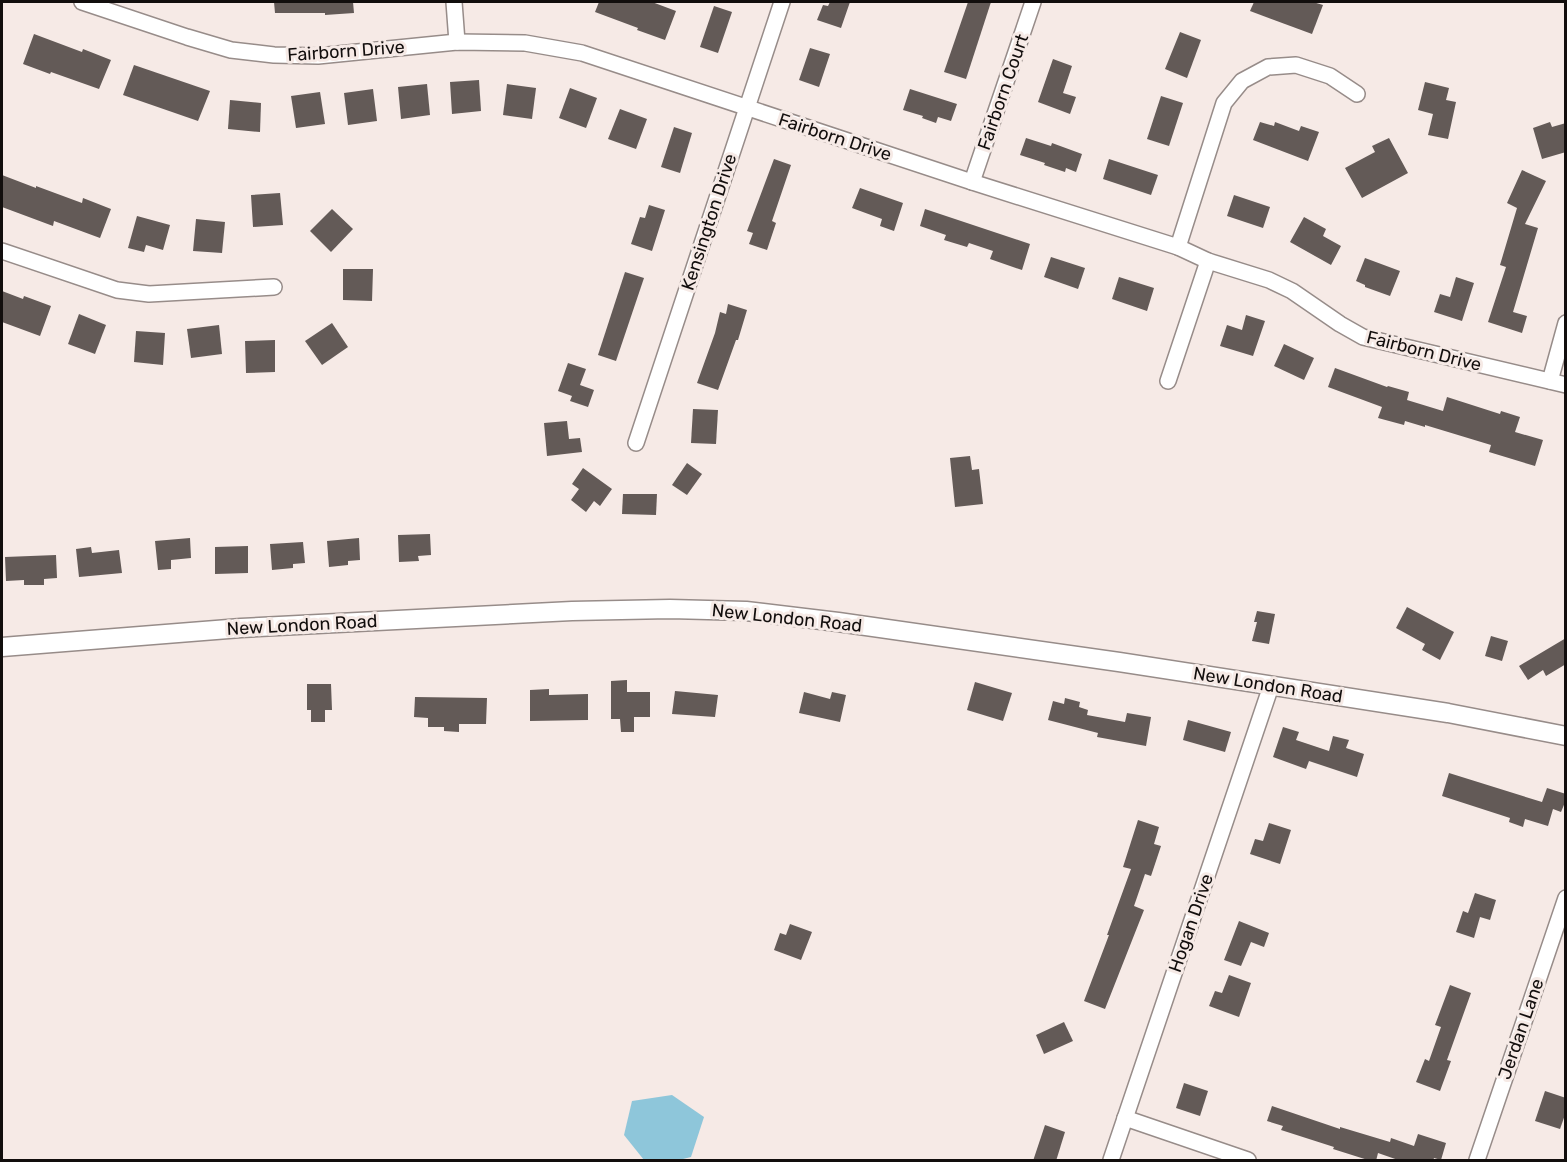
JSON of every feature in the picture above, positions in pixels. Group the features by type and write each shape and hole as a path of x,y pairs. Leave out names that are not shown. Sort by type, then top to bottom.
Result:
{"street":[{"name":"Fairborn Drive","path":"82,2 209,44 231,50 274,55 318,56 457,42 525,43 582,53 1178,248 1208,261 1269,280 1292,291 1363,337 1566,385"},
{"path":"454,2 457,42"},
{"name":"Kensington Drive","path":"636,443 782,2"},
{"name":"Fairborn Court","path":"972,182 1033,2"},
{"path":"1178,248 1224,103 1242,81 1268,67 1296,65 1330,76 1357,94"},
{"path":"2,251 117,290 149,294 274,287"},
{"path":"1168,381 1208,261"},
{"path":"1550,381 1566,323"},
{"name":"New London Road","path":"2,647 241,628 572,610 746,611 1119,662 1448,713 1566,736"},
{"name":"Hogan Drive","path":"1111,1161 1271,686"},
{"name":"Jerdan Lane","path":"1478,1161 1566,898"},
{"path":"1125,1118 1248,1161"}],"water":[{"path":"672,1095 704,1117 691,1157 679,1160 644,1160 624,1135 632,1101"}],"building":[{"path":"274,2 353,2 354,13 325,15 325,13 275,13"},
{"path":"599,2 652,2 676,11 665,40 595,12"},
{"path":"830,2 850,2 841,28 817,20 823,5 828,6"},
{"path":"968,2 991,2 966,79 944,72"},
{"path":"1254,2 1313,2 1323,5 1312,34 1250,11"},
{"path":"714,6 732,12 718,53 700,47"},
{"path":"1180,32 1201,40 1187,78 1165,69"},
{"path":"34,34 111,60 99,89 23,64"},
{"path":"810,48 830,54 819,87 799,80"},
{"path":"1053,59 1072,66 1063,93 1076,97 1070,114 1038,102"},
{"path":"134,65 210,91 198,121 123,95"},
{"path":"479,80 481,111 452,114 450,82"},
{"path":"1425,82 1449,88 1446,100 1456,102 1448,139 1428,135 1433,114 1418,110"},
{"path":"427,84 430,115 401,119 398,87"},
{"path":"507,84 536,88 532,119 503,115"},
{"path":"570,88 597,98 586,128 559,118"},
{"path":"373,89 377,121 348,125 344,93"},
{"path":"910,89 957,104 951,121 938,117 936,123 903,110"},
{"path":"320,92 325,124 296,128 291,96"},
{"path":"1161,96 1183,103 1169,146 1147,139"},
{"path":"230,100 261,103 260,132 228,129"},
{"path":"620,109 647,119 636,149 608,139"},
{"path":"1260,122 1274,126 1275,122 1299,131 1301,126 1319,132 1308,161 1253,140"},
{"path":"1550,122 1552,127 1566,123 1566,152 1542,159 1533,128"},
{"path":"674,127 692,133 680,173 661,167"},
{"path":"1026,138 1051,146 1052,143 1082,154 1076,172 1066,168 1065,172 1020,155"},
{"path":"1389,138 1408,173 1362,198 1345,168 1375,152 1372,146"},
{"path":"774,159 791,165 772,221 776,223 767,250 749,244 753,233 747,231"},
{"path":"1109,159 1158,175 1151,195 1103,179"},
{"path":"1522,170 1546,181 1525,224 1538,228 1513,312 1527,316 1522,333 1488,322 1506,267 1500,265 1517,208 1507,203"},
{"path":"2,175 82,203 83,198 111,209 100,238 54,221 53,226 2,207"},
{"path":"860,188 903,203 894,231 880,226 882,219 852,208"},
{"path":"280,193 283,225 253,227 251,195"},
{"path":"1234,195 1270,207 1263,228 1227,216"},
{"path":"649,205 665,210 652,251 631,244 640,217 645,218"},
{"path":"332,209 353,229 331,252 310,231"},
{"path":"925,209 1030,244 1022,270 990,259 993,251 969,243 967,247 944,240 946,235 920,226"},
{"path":"137,216 170,225 163,250 146,245 144,252 128,248"},
{"path":"1304,217 1326,229 1323,236 1341,246 1331,265 1290,242"},
{"path":"196,219 225,222 222,253 193,251"},
{"path":"1051,257 1085,268 1078,289 1044,277"},
{"path":"1365,258 1400,271 1390,296 1365,287 1356,281"},
{"path":"343,269 373,269 372,301 343,300"},
{"path":"625,272 644,278 616,361 598,355"},
{"path":"1119,277 1154,288 1147,311 1112,299"},
{"path":"1456,277 1474,283 1462,321 1434,312 1440,294 1450,297"},
{"path":"2,291 51,306 40,336 2,322"},
{"path":"728,304 747,310 718,390 697,383 720,312 726,314"},
{"path":"79,314 106,325 95,354 68,344"},
{"path":"1246,315 1265,321 1253,356 1220,346 1227,325 1242,330"},
{"path":"332,323 348,347 322,365 305,341"},
{"path":"219,325 222,354 191,358 187,329"},
{"path":"136,331 165,333 163,365 134,362"},
{"path":"275,340 275,372 246,373 245,341"},
{"path":"1284,344 1314,358 1304,380 1274,366"},
{"path":"568,363 586,369 580,385 594,390 588,407 570,401 572,396 558,391"},
{"path":"1335,368 1387,387 1409,392 1407,400 1443,411 1447,397 1500,414 1501,411 1520,417 1515,432 1543,440 1535,466 1489,452 1491,445 1425,425 1425,427 1405,421 1404,425 1378,418 1382,407 1328,387"},
{"path":"693,409 718,410 716,444 691,443"},
{"path":"567,421 569,439 580,438 582,452 547,456 544,423"},
{"path":"970,456 972,470 979,469 983,504 955,507 950,458"},
{"path":"687,463 702,474 687,495 672,485"},
{"path":"583,468 612,489 600,506 594,501 586,512 571,500 579,489 572,484"},
{"path":"623,494 657,494 656,515 622,514"},
{"path":"430,534 431,555 418,556 419,561 399,562 398,535"},
{"path":"190,538 191,558 171,560 171,569 158,570 155,541"},
{"path":"359,538 360,560 348,561 348,565 329,567 327,541"},
{"path":"303,542 305,563 293,564 293,568 272,570 270,544"},
{"path":"248,546 248,573 215,574 215,547"},
{"path":"91,547 92,553 119,550 122,573 79,577 76,549"},
{"path":"56,555 57,578 44,579 44,585 24,585 24,580 6,581 5,557"},
{"path":"1407,607 1454,632 1440,660 1422,650 1425,644 1396,628"},
{"path":"1257,611 1275,614 1269,644 1252,641 1257,622 1254,622"},
{"path":"1491,636 1508,641 1502,661 1485,656"},
{"path":"1566,638 1566,664 1546,676 1543,670 1528,680 1519,666"},
{"path":"627,680 627,692 650,692 650,717 634,717 634,732 621,732 620,719 611,719 611,681"},
{"path":"975,682 1012,693 1003,721 967,710"},
{"path":"307,684 331,684 332,710 325,710 325,722 311,722 311,710 307,710"},
{"path":"549,689 549,695 588,694 588,720 530,721 530,690"},
{"path":"675,691 718,695 715,717 672,714"},
{"path":"804,692 830,699 832,692 846,695 840,722 799,713"},
{"path":"415,697 487,698 486,724 459,724 459,732 444,731 444,727 428,727 428,718 414,717"},
{"path":"1065,698 1080,702 1079,707 1088,710 1087,715 1125,722 1127,713 1151,717 1146,746 1097,737 1098,733 1048,720 1053,701 1064,704"},
{"path":"1188,720 1231,732 1225,752 1183,740"},
{"path":"1283,727 1299,732 1296,740 1329,751 1333,736 1349,740 1346,748 1364,754 1357,777 1309,761 1306,769 1273,757"},
{"path":"1449,773 1542,802 1547,788 1566,794 1566,800 1561,812 1553,809 1548,826 1525,819 1523,827 1509,822 1510,818 1442,796"},
{"path":"1138,820 1159,827 1154,844 1161,846 1151,876 1145,874 1134,906 1144,910 1105,1009 1084,1001 1131,869 1123,867"},
{"path":"1269,823 1291,830 1280,864 1250,854 1255,839 1263,841"},
{"path":"1475,893 1496,900 1490,920 1480,917 1474,938 1456,932 1463,911 1468,913"},
{"path":"1239,921 1269,933 1264,947 1251,942 1241,966 1224,960"},
{"path":"790,924 812,932 801,960 774,950 780,933 786,935"},
{"path":"1229,975 1251,983 1239,1017 1209,1006 1215,991 1222,993"},
{"path":"1450,985 1471,993 1447,1060 1451,1061 1440,1091 1416,1082 1425,1059 1429,1061 1441,1027 1435,1025"},
{"path":"1064,1022 1073,1041 1044,1054 1036,1035"},
{"path":"1184,1083 1208,1091 1200,1116 1176,1108"},
{"path":"1545,1091 1566,1098 1566,1112 1560,1129 1535,1121"},
{"path":"1272,1106 1340,1129 1340,1127 1390,1142 1391,1138 1414,1146 1418,1134 1446,1143 1441,1160 1434,1158 1433,1161 1401,1161 1378,1153 1376,1161 1371,1161 1281,1130 1283,1126 1267,1121"},
{"path":"1045,1125 1065,1132 1056,1161 1033,1161"}]}
